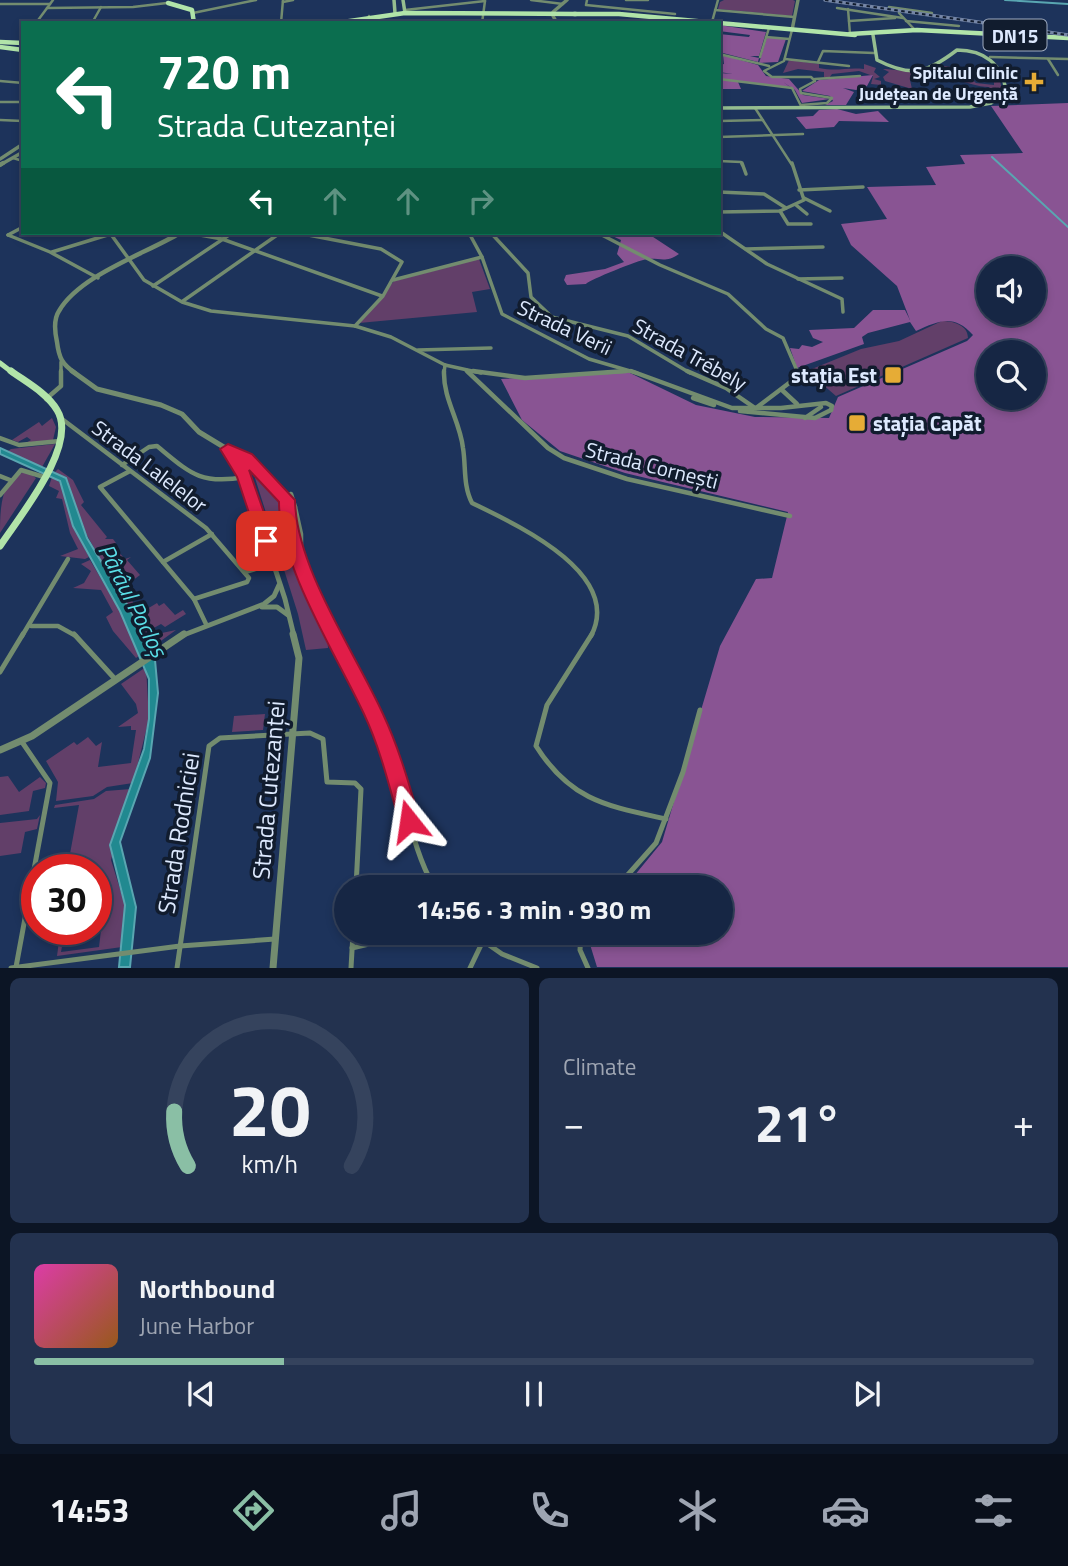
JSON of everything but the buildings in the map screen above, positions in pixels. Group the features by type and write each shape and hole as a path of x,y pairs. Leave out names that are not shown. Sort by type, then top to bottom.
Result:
{"main road":[{"path":"394,0 396,13"},
{"path":"403,0 405,11"},
{"path":"168,2 193,13 194,21"},
{"name":"DN15","path":"345,21 405,11 560,13 689,21"},
{"name":"DN15","path":"721,23 768,32 792,30 868,34 915,30 1068,38"},
{"path":"721,108 985,105 1000,98 1006,90 990,57 973,50 957,50 933,68 916,72 879,63 868,34"},
{"path":"0,46 21,42"},
{"path":"13,49 21,43"},
{"path":"0,46 21,50"},
{"path":"0,363 46,400 62,419 62,441 50,468 0,546"}],"street":[{"path":"37,21 53,0"},
{"path":"193,13 256,0"},
{"path":"281,21 283,1 293,0"},
{"path":"531,0 563,4"},
{"path":"557,21 567,0"},
{"path":"587,0 586,5 675,14"},
{"path":"626,0 648,0"},
{"path":"712,21 718,0"},
{"path":"785,59 797,0"},
{"path":"405,11 485,1 482,21"},
{"path":"1,2 101,7 168,2"},
{"path":"890,6 932,13"},
{"path":"93,21 101,7"},
{"path":"837,8 959,26"},
{"path":"848,9 850,34"},
{"path":"716,10 794,17"},
{"path":"900,13 915,30"},
{"path":"553,14 556,21"},
{"path":"368,21 369,16"},
{"path":"849,21 904,19"},
{"path":"958,21 962,32"},
{"path":"760,57 768,32 789,39"},
{"path":"818,62 819,54 823,51 874,53"},
{"path":"721,54 770,67"},
{"path":"990,57 1068,59"},
{"path":"764,70 785,59 849,66"},
{"path":"1048,59 1058,75"},
{"path":"759,64 765,74 772,77 804,75 816,79 860,76"},
{"path":"721,79 792,88 801,106 831,101 829,96 805,94 800,91 816,79"},
{"path":"0,81 21,83"},
{"path":"0,102 21,102"},
{"path":"755,108 796,170 799,190 804,198 830,211"},
{"path":"0,120 21,121"},
{"path":"721,121 763,120"},
{"path":"721,137 803,134"},
{"path":"0,159 21,145"},
{"path":"0,165 21,153"},
{"path":"13,158 21,160"},
{"path":"721,162 741,162 746,174"},
{"path":"799,190 863,187"},
{"path":"721,192 764,194 786,208"},
{"path":"721,212 780,211 796,205 804,198"},
{"path":"796,205 807,214"},
{"path":"780,211 788,224 811,224"},
{"path":"21,227 8,235 50,252 97,278"},
{"path":"721,232 796,279 842,299 843,312"},
{"path":"50,252 105,235"},
{"path":"113,235 127,259 153,286 182,302 243,316 355,326 391,337 445,365 517,378 630,371"},
{"path":"46,400 61,386 56,325 58,311 97,278 127,259 176,235"},
{"path":"200,235 222,239 383,296"},
{"path":"153,286 229,235"},
{"path":"182,302 277,235"},
{"path":"308,235 390,252 402,262 383,296 355,326"},
{"name":"Strada Verii","path":"470,235 482,257 503,316 589,359 738,409 797,405 821,406 831,410 816,418 805,418"},
{"name":"Strada Trébely","path":"493,235 528,273 529,291 542,310 564,322 628,336 702,380 726,388 756,409"},
{"path":"602,235 660,265 728,294 766,329 783,338 798,372 795,380 756,409"},
{"path":"745,249 823,247"},
{"path":"393,280 482,257"},
{"path":"796,279 842,278"},
{"path":"417,350 491,348"},
{"path":"61,362 103,391 171,409 206,437 247,458 283,494 287,500 287,516 300,559 329,626 374,716 396,772 421,864 427,875"},
{"path":"445,365 442,382 460,428 467,466 468,497 472,503 552,546 593,590 597,603 596,624 550,695 536,746 547,762 585,797 606,806 666,819"},
{"name":"Strada Cornești","path":"465,369 548,448 564,458 627,479 790,516"},
{"path":"782,390 797,405"},
{"path":"685,392 700,401 746,412 805,418 821,406"},
{"name":"Strada Lalelelor","path":"62,419 212,534 245,572"},
{"path":"0,438 19,445 62,441"},
{"path":"122,465 149,447 157,446 205,482 245,477"},
{"name":"Strada Cutezanței","path":"228,449 245,477 285,599 299,658 273,968"},
{"path":"0,495 10,480 25,470 44,477"},
{"path":"130,471 100,487 194,599 206,624"},
{"path":"0,476 10,480"},
{"path":"290,494 301,534 300,559"},
{"path":"287,516 295,507"},
{"path":"163,562 212,534"},
{"path":"0,671 22,633 30,626 68,559"},
{"path":"194,599 247,582 245,572 273,564 287,598 290,617"},
{"path":"274,602 279,583"},
{"path":"274,602 285,599"},
{"path":"0,750 22,742 154,653 206,624 285,599"},
{"path":"274,602 290,617"},
{"path":"30,626 38,624 72,630 115,679"},
{"path":"628,875 656,844 683,772 700,710"},
{"name":"Strada Rodniciei","path":"177,968 209,746 220,738 310,733 323,738 327,782 359,785 360,838 357,875"},
{"path":"22,742 50,783 13,967 180,946 275,939"},
{"path":"351,968 352,945"},
{"path":"352,948 365,945"},
{"path":"470,968 481,945"},
{"path":"486,945 514,961 537,968"},
{"path":"580,945 588,968"}],"shaded area":[{"path":"795,1 792,16 718,9 720,2"},
{"path":"721,25 766,32 759,56 750,56 759,58 758,62 721,53 721,34 750,35 721,31"},
{"path":"767,37 786,39 778,62 759,63"},
{"path":"723,55 758,65 766,76 789,79 803,95 830,99 802,103 795,90 783,82 790,87 738,82 741,89 721,89 721,73 733,74 721,72 721,65 724,64"},
{"path":"789,60 819,64 819,68 832,70 864,69 864,64 876,68 874,72 880,77 874,79 881,81 881,85 871,84 873,76 859,71 832,74 829,78 824,77 824,72 798,69 783,73"},
{"path":"946,66 963,70 959,71 962,75 968,76 976,83 994,85 994,81 1000,81 1002,90 992,93 989,87 944,79 910,80 912,89 885,81 883,77 889,72 883,69 923,73"},
{"path":"873,75 867,86 856,90 843,88 854,92 846,105 825,105 833,101 830,96 802,91 819,80"},
{"path":"1068,103 1068,967 597,967 590,945 733,945 733,875 635,875 662,842 720,646 756,579 772,578 788,512 625,473 560,451 522,420 501,379 628,372 696,405 755,417 829,418 838,397 967,341 973,335 953,322 940,322 916,331 910,322 868,333 862,337 864,344 797,368 790,348 799,349 802,345 812,347 823,342 813,338 809,330 854,328 873,310 905,310 910,320 897,286 851,245 841,224 887,219 867,187 936,185 926,167 965,164 960,155 1023,153 991,106"},
{"path":"837,109 856,114 878,111 889,122 839,121 834,127 806,129 796,117 813,116 819,110"},
{"path":"610,235 650,235 679,254 667,259 642,260 586,284 567,285 564,280 566,275 605,269 624,262 617,254 621,240"},
{"path":"479,259 490,289 472,292 477,312 359,323 394,281"},
{"path":"942,321 963,327 968,338 836,396 807,371 861,349 899,341"},
{"path":"52,418 56,427 53,440 26,443 31,440 27,437 18,442 12,440 39,422 42,426"},
{"path":"55,444 42,467 8,451 11,449"},
{"name":"Pârâul Pocloș","path":"0,448 66,478 87,538 128,606 155,660 158,693 150,758 120,842 136,907 130,967 119,967 125,905 110,845 144,749 149,719 149,679 120,611 73,526 60,481 0,454"},
{"path":"58,469 73,480 84,502 81,505 107,537 105,539 113,539 116,543 97,553 80,523 68,481 55,472"},
{"path":"27,472 36,478 0,533 3,496 11,480"},
{"path":"261,476 278,494 283,504 284,516 306,583 327,627 328,648 306,650 298,614 255,478"},
{"path":"52,477 62,484 73,526 89,557 85,559 60,556 78,549 70,533 62,499 56,498 59,491 49,486"},
{"path":"114,547 125,559 131,557 127,560 140,575 124,587 147,626 150,624 147,609 157,603 159,606 164,603 175,615 183,610 186,614 165,627 161,624 152,629 157,634 176,630 151,648 98,556 105,552 107,554"},
{"path":"90,560 120,611 140,655 136,658 113,631 106,617 113,612 101,590 73,588 84,583 91,571 81,564"},
{"path":"146,667 149,719 133,783 107,787 93,796 56,801 58,782 46,761 74,742 77,745 88,737 96,746 102,742 98,767 131,763 136,730 131,730 131,726 118,727 138,713 136,704 121,684"},
{"path":"265,714 263,730 232,732 234,716"},
{"path":"8,776 19,792 40,777 46,783 45,788 33,791 29,811 0,815 0,777"},
{"path":"131,789 112,856 112,854 70,854 79,805 54,808 55,805 94,799 106,791"},
{"path":"40,815 37,829 25,832 21,853 0,856 0,823 37,819"},
{"path":"112,863 125,905 122,947 57,956 58,945 62,945 61,952 112,945"}],"waterway":[{"path":"1005,0 1068,4"},
{"path":"992,157 1068,227"}],"railway":[{"path":"825,0 1068,35"}],"place":[{"name":"Spitalul Clinic Județean de Urgență","path":"1034,82"},
{"name":"stația Est","path":"893,375"},
{"name":"stația Capăt","path":"857,423"}],"route":[{"path":"266,541 245,477 228,449 247,458 287,500 287,516 300,560 374,716 396,772 409,821"}]}
